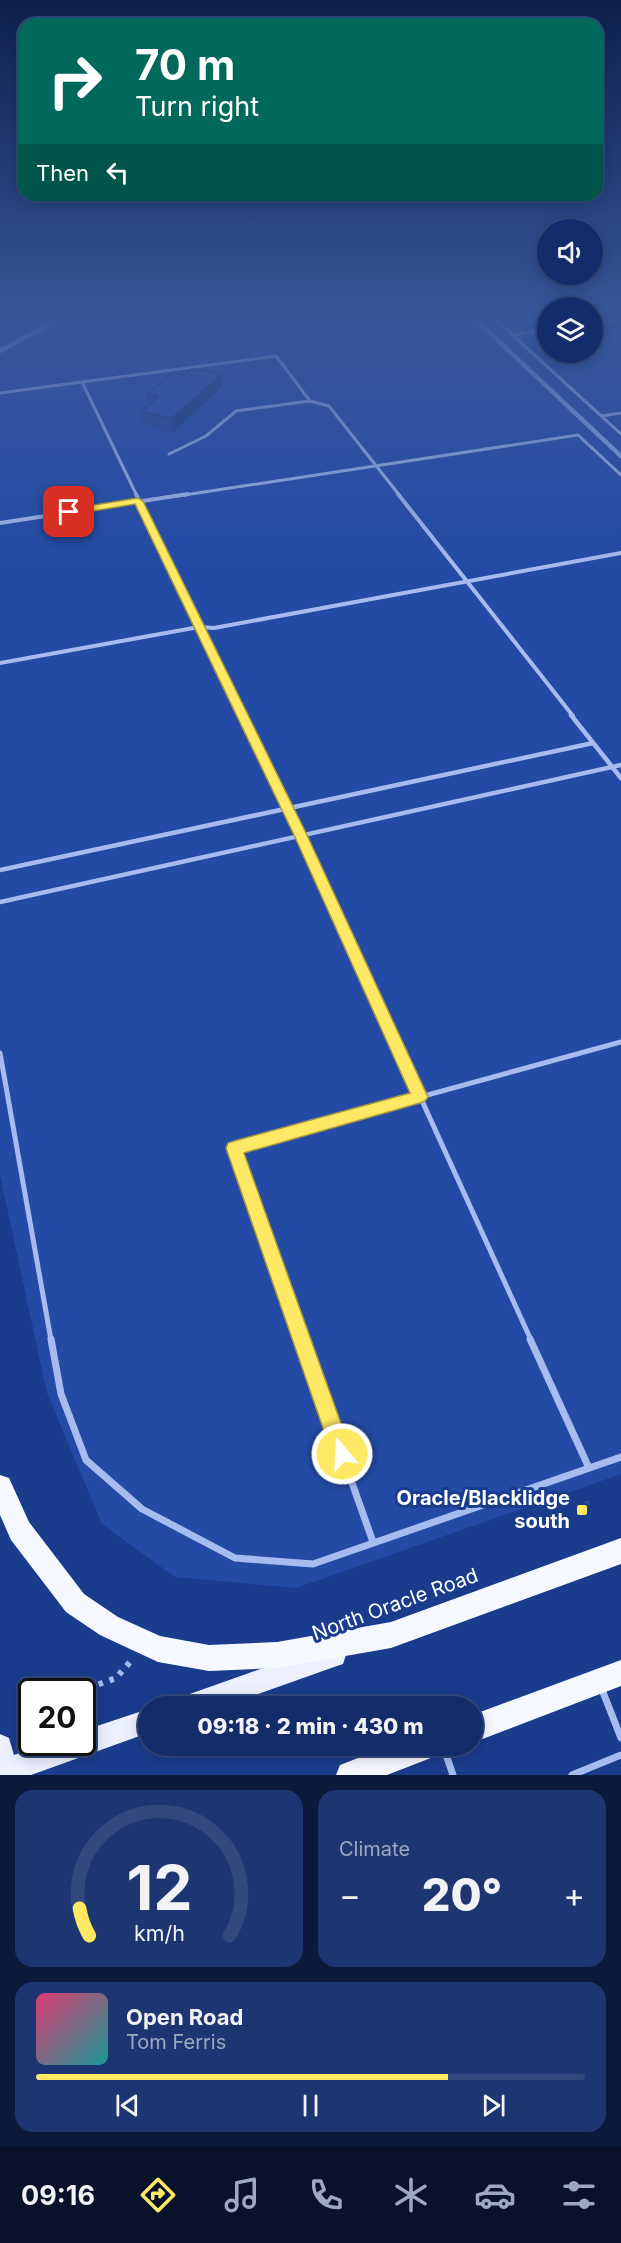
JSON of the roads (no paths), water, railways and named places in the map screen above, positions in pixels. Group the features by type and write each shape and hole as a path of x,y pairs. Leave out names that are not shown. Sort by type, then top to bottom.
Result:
{"highway":[{"path":"0,1487 20,1531 44,1566 75,1603 110,1626 158,1648 209,1658 277,1655 391,1635"},
{"name":"North Oracle Road","path":"391,1635 621,1551"},
{"path":"483,1725 610,1677"},
{"path":"350,1775 400,1756"}],"main road":[{"name":"North Oracle Road","path":"218,1696 391,1635"},
{"path":"1,1766 138,1723"}],"lane":[{"path":"91,402 301,835 589,1468"},
{"path":"169,454 206,436 236,411 298,402"},
{"path":"316,402 329,406 621,778"},
{"path":"585,402 621,434"},
{"path":"601,416 621,413"},
{"path":"0,523 578,435 621,475"},
{"path":"0,663 199,627 214,628 621,553"},
{"path":"0,870 593,743"},
{"path":"0,902 621,765"},
{"path":"373,1542 234,1148 621,1042"},
{"path":"0,1053 61,1394 86,1460 142,1509 235,1558 313,1564 621,1457"},
{"path":"610,1677 621,1738"},
{"path":"572,1775 621,1755"},
{"path":"446,1756 453,1775"}],"waterway":[{"path":"563,402 621,456"}],"place":[{"name":"Oracle/Blacklidge south","path":"582,1510"}]}
